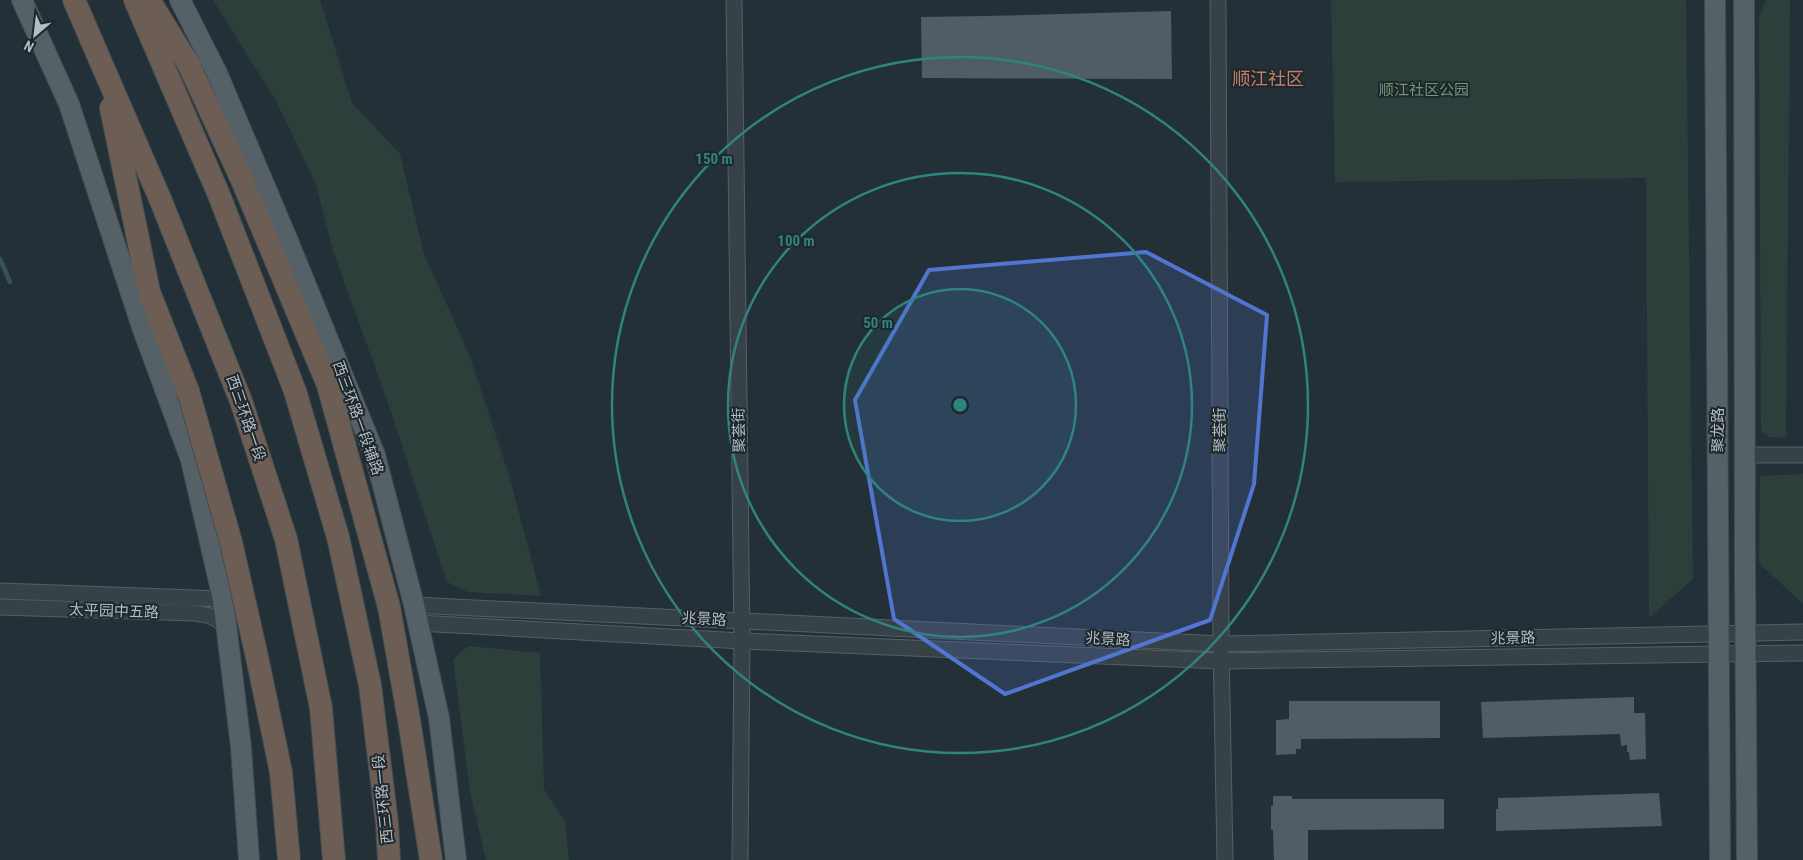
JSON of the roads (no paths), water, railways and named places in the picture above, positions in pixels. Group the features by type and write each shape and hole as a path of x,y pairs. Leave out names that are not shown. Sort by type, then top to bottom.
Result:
{"highway":[{"name":"西三环路一段","path":"74,0 161,200 241,401 286,539 321,708 334,860"},
{"name":"西三环路一段","path":"135,0 219,195 295,391 338,537 370,685 387,823 389,860"},
{"path":"149,0 189,64 242,180 328,385 389,607 431,860"},
{"path":"101,61 149,292 188,391 231,542 281,772 289,860"},
{"path":"421,802 424,860"},
{"path":"280,860 284,809"}],"main road":[{"path":"22,0 69,104 142,327 191,460 223,599 241,746 248,860"},
{"name":"西三环路一段辅路","path":"180,0 216,73 281,223 375,455 416,614 439,718 456,860"},
{"name":"聚龙路","path":"1715,0 1720,860"},
{"name":"聚龙路","path":"1744,0 1744,455 1747,860"}],"street":[{"name":"聚荟街","path":"734,0 742,640 740,860"},
{"name":"聚荟街","path":"1218,0 1221,661 1225,860"},
{"path":"1744,455 1803,455"},
{"name":"太平园中五路","path":"0,591 223,599"},
{"name":"太平园中五路","path":"0,607 195,613 211,616 226,625"},
{"name":"兆景路","path":"416,614 741,621 1221,644 1803,632"},
{"name":"兆景路","path":"416,614 742,640 1221,661 1719,655 1803,652"}],"waterway":[{"path":"0,259 10,282"}],"district":[{"name":"顺江社区","path":"1268,78"}],"park label":[{"name":"顺江社区公园","path":"1424,90"}]}
